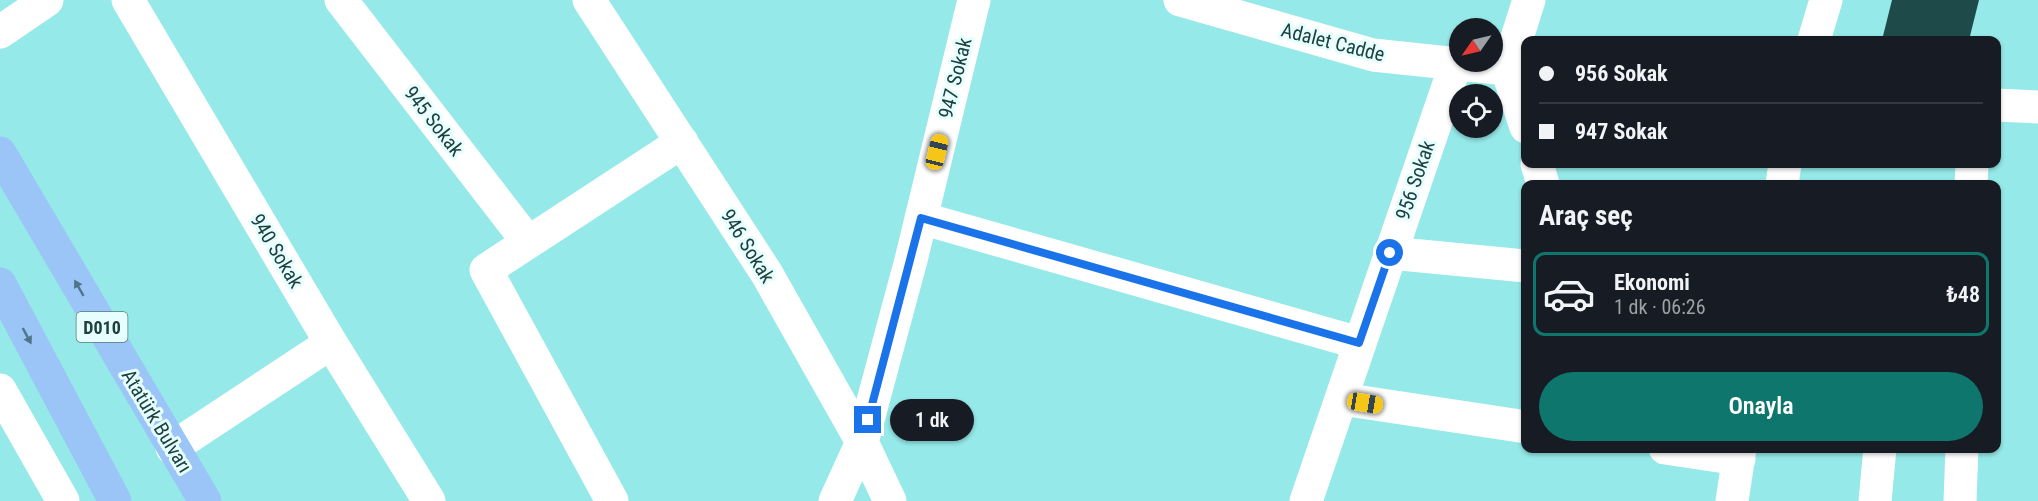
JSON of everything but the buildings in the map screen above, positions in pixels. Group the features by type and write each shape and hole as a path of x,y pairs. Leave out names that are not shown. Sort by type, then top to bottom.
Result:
{"highway":[{"name":"Atatürk Bulvarı","path":"0,153 205,501"},
{"path":"0,284 116,501"}],"street":[{"path":"0,32 47,0"},
{"name":"940 Sokak","path":"128,0 429,501"},
{"name":"945 Sokak","path":"341,0 528,242"},
{"name":"946 Sokak","path":"589,0 768,274 862,442 890,501"},
{"name":"947 Sokak","path":"835,501 862,442 975,0"},
{"name":"Adalet Cadde","path":"1180,0 1373,55 1449,62"},
{"path":"1522,36 1529,0"},
{"path":"1815,36 1826,0"},
{"path":"1521,43 1516,70 1521,99"},
{"name":"956 Sokak","path":"1306,501 1453,72"},
{"path":"2001,105 2038,107"},
{"path":"612,501 486,270 682,142"},
{"path":"921,218 1359,343"},
{"path":"1390,253 1521,266"},
{"path":"172,448 332,343"},
{"path":"0,390 63,501"},
{"path":"1342,399 1521,427"},
{"path":"1875,501 1880,453"},
{"path":"1960,501 1962,453"},
{"path":"1732,501 1740,454"}],"route":[{"path":"868,420 921,218 1359,343 1390,253"}]}
